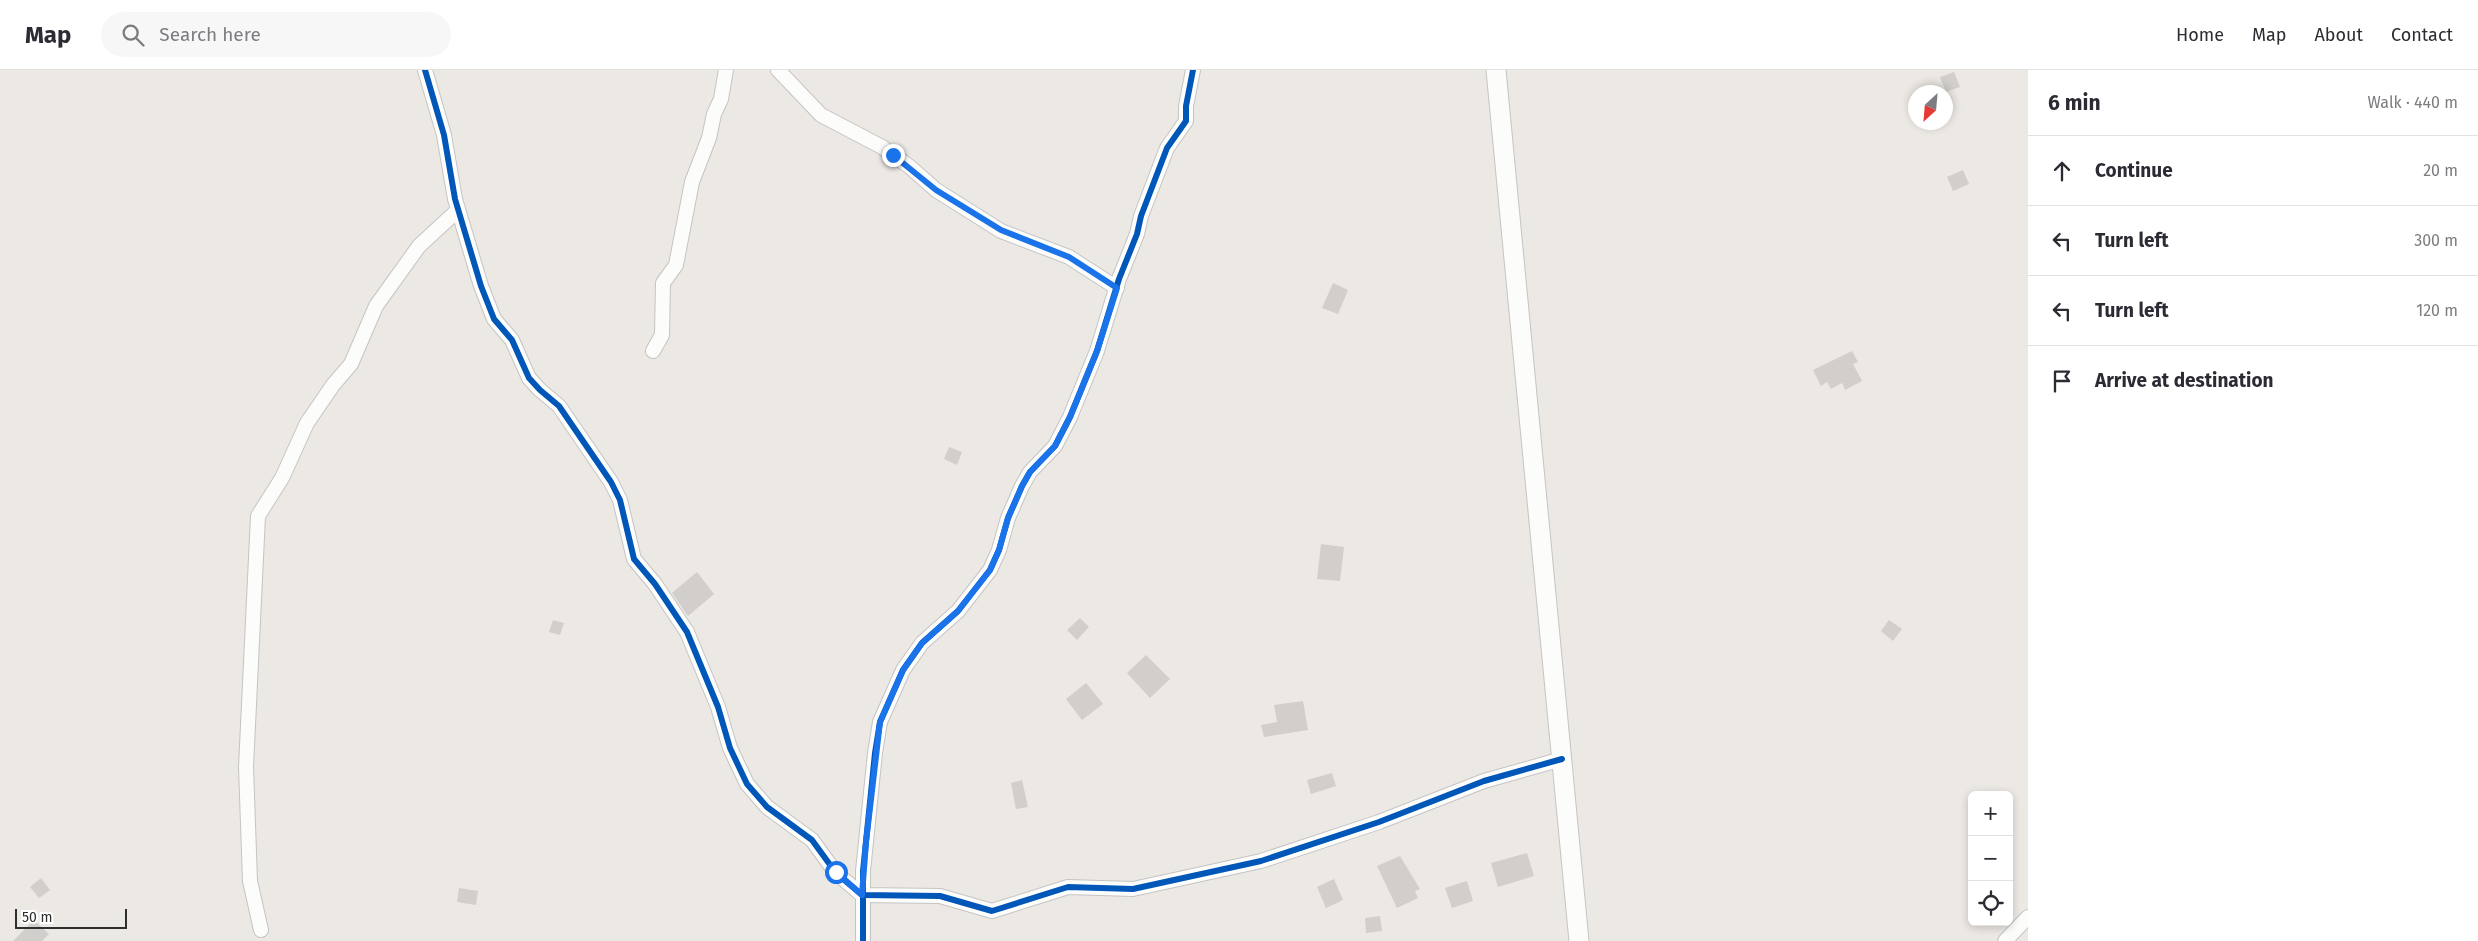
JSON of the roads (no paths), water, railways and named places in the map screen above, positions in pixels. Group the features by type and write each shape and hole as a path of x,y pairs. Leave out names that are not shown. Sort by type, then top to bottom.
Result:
{"street":[{"path":"425,70 444,135 458,210 481,286 494,319 512,340 529,378 559,406 611,482 620,500 634,559 655,584 687,632 718,707 730,748 747,784 767,807 812,840 836,872 862,895 940,896 992,911 1068,887 1133,889 1261,861 1379,822 1484,781 1562,759"},
{"path":"653,351 662,334 663,283 676,265 690,188 705,150 714,114 721,99 726,70"},
{"path":"778,70 821,114 882,147 910,167 936,190 1001,230 1069,257 1117,288"},
{"path":"863,941 862,895 869,806 880,722 903,670 922,643 958,611 990,570 999,550 1008,518 1022,486 1030,472 1055,446 1070,417 1097,351 1137,234 1141,216 1167,148 1186,121 1186,106 1193,70"},
{"path":"1496,70 1579,941"},
{"path":"261,930 250,881 246,767 258,516 282,478 307,423 350,364 376,306 419,246 458,210"},
{"path":"2005,941 2028,917"}]}
